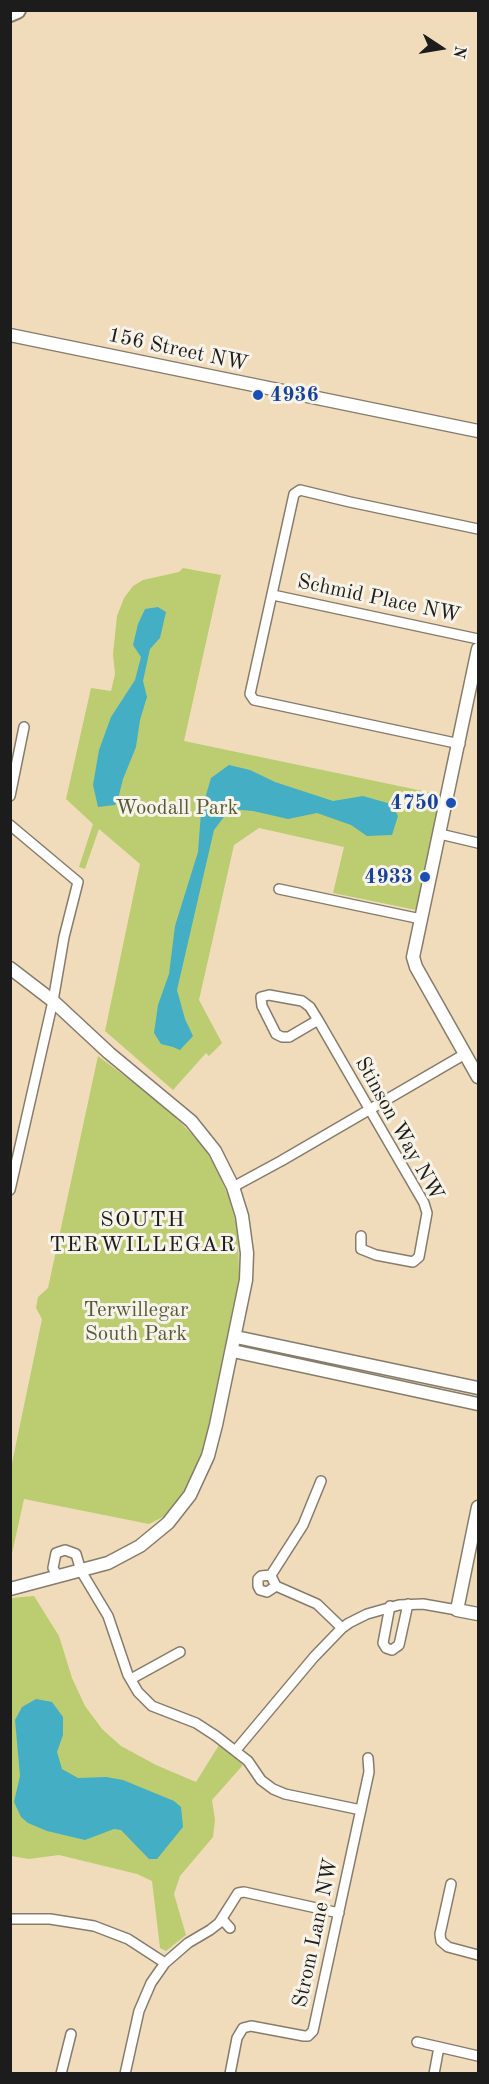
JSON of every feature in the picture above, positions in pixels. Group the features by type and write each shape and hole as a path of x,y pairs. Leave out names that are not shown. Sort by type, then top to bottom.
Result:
{"highway":[{"path":"10,13 17,10"}],"street":[{"name":"156 Street NW","path":"10,335 478,431"},
{"path":"460,744 254,700 250,694 294,494 300,490 478,529"},
{"name":"Schmid Place NW","path":"273,595 478,639"},
{"path":"478,649 460,744 413,954 414,963 478,1077"},
{"path":"10,796 24,727"},
{"path":"10,825 78,882 64,937 10,1190"},
{"path":"440,834 478,843"},
{"path":"279,889 421,919"},
{"path":"10,968 52,1001 109,1053 191,1121 215,1151 233,1187 242,1216 247,1253 246,1280 233,1351 208,1456 190,1495 168,1523 140,1546 108,1563 10,1588"},
{"name":"Stinson Way NW","path":"318,1020 289,1036 282,1037 276,1034 262,1006 261,997 268,995 302,1001 310,1007 318,1020 424,1203 427,1213 419,1257 413,1262 361,1250 361,1236"},
{"path":"233,1187 465,1054"},
{"path":"236,1337 478,1388"},
{"path":"233,1351 478,1404"},
{"path":"272,1575 303,1525 321,1481"},
{"path":"457,1610 478,1507"},
{"path":"58,1577 53,1568 53,1558 56,1553 70,1551 76,1554 81,1571 108,1616 130,1679 138,1692 152,1706 196,1723 236,1750 248,1761 261,1780 273,1789 285,1794 361,1810"},
{"path":"272,1575 276,1586 317,1604 342,1628"},
{"path":"272,1575 261,1576 258,1579 258,1586 263,1592 276,1586"},
{"path":"390,1606 383,1643 386,1648 392,1650 399,1645 408,1604"},
{"path":"236,1750 314,1657 342,1628 366,1614 390,1606 408,1604 431,1605 478,1614"},
{"path":"130,1679 180,1652"},
{"name":"Strom Lane NW","path":"230,2073 237,2038 243,2028 251,2026 304,2036 308,2036 313,2031 369,1772 368,1758"},
{"path":"451,1884 440,1934 441,1941 448,1947 478,1955"},
{"path":"125,2073 142,2001 151,1983 165,1963 188,1943 210,1930 222,1918 241,1892 339,1912"},
{"path":"222,1918 230,1928"},
{"path":"10,1919 50,1919 94,1926 128,1939 165,1963"},
{"path":"61,2073 71,2034"},
{"path":"417,2042 478,2056"},
{"path":"434,2073 440,2047"}],"green space":[{"name":"Woodall Park","path":"183,568 221,575 184,741 442,795 416,910 333,893 344,847 259,828 234,845 199,1000 222,1043 209,1056 206,1053 173,1090 105,1031 140,864 99,829 85,869 79,867 93,824 66,799 91,688 111,691 115,674 113,654 117,616 124,598 133,586 143,580 179,572"},
{"name":"Terwillegar South Park","path":"98,1056 166,1107 203,1146 216,1167 229,1198 238,1232 239,1278 204,1448 191,1480 169,1514 149,1524 24,1499 11,1558 11,1468 42,1319 36,1308 38,1297 48,1288"},
{"path":"34,1596 59,1636 72,1678 85,1706 102,1729 121,1746 156,1765 196,1782 219,1745 243,1765 212,1800 215,1820 213,1837 180,1876 174,1894 186,1935 166,1951 160,1948 152,1881 137,1874 59,1855 29,1859 11,1856 11,1598"}],"water":[{"path":"158,607 166,612 160,638 150,649 143,681 147,697 140,720 136,747 115,805 98,807 93,785 99,750 111,717 135,680 141,657 133,645 138,624 145,609"},
{"path":"229,765 250,770 275,782 333,801 363,796 391,804 398,816 392,835 367,836 351,825 317,813 288,819 253,811 230,809 214,830 177,990 185,1019 193,1036 180,1050 161,1044 154,1033 158,1005 169,974 175,926 198,852 201,812 211,778"},
{"path":"36,1699 52,1702 63,1717 63,1735 57,1752 62,1769 78,1778 106,1777 123,1780 174,1801 181,1807 183,1827 157,1859 149,1859 121,1830 114,1829 85,1840 47,1831 28,1823 21,1817 14,1802 20,1776 15,1720 22,1707"}],"place":[{"name":"4936","path":"258,395"},
{"name":"4750","path":"451,803"},
{"name":"4933","path":"425,877"}],"district":[{"name":"SOUTH TERWILLEGAR","path":"143,1232"}]}
